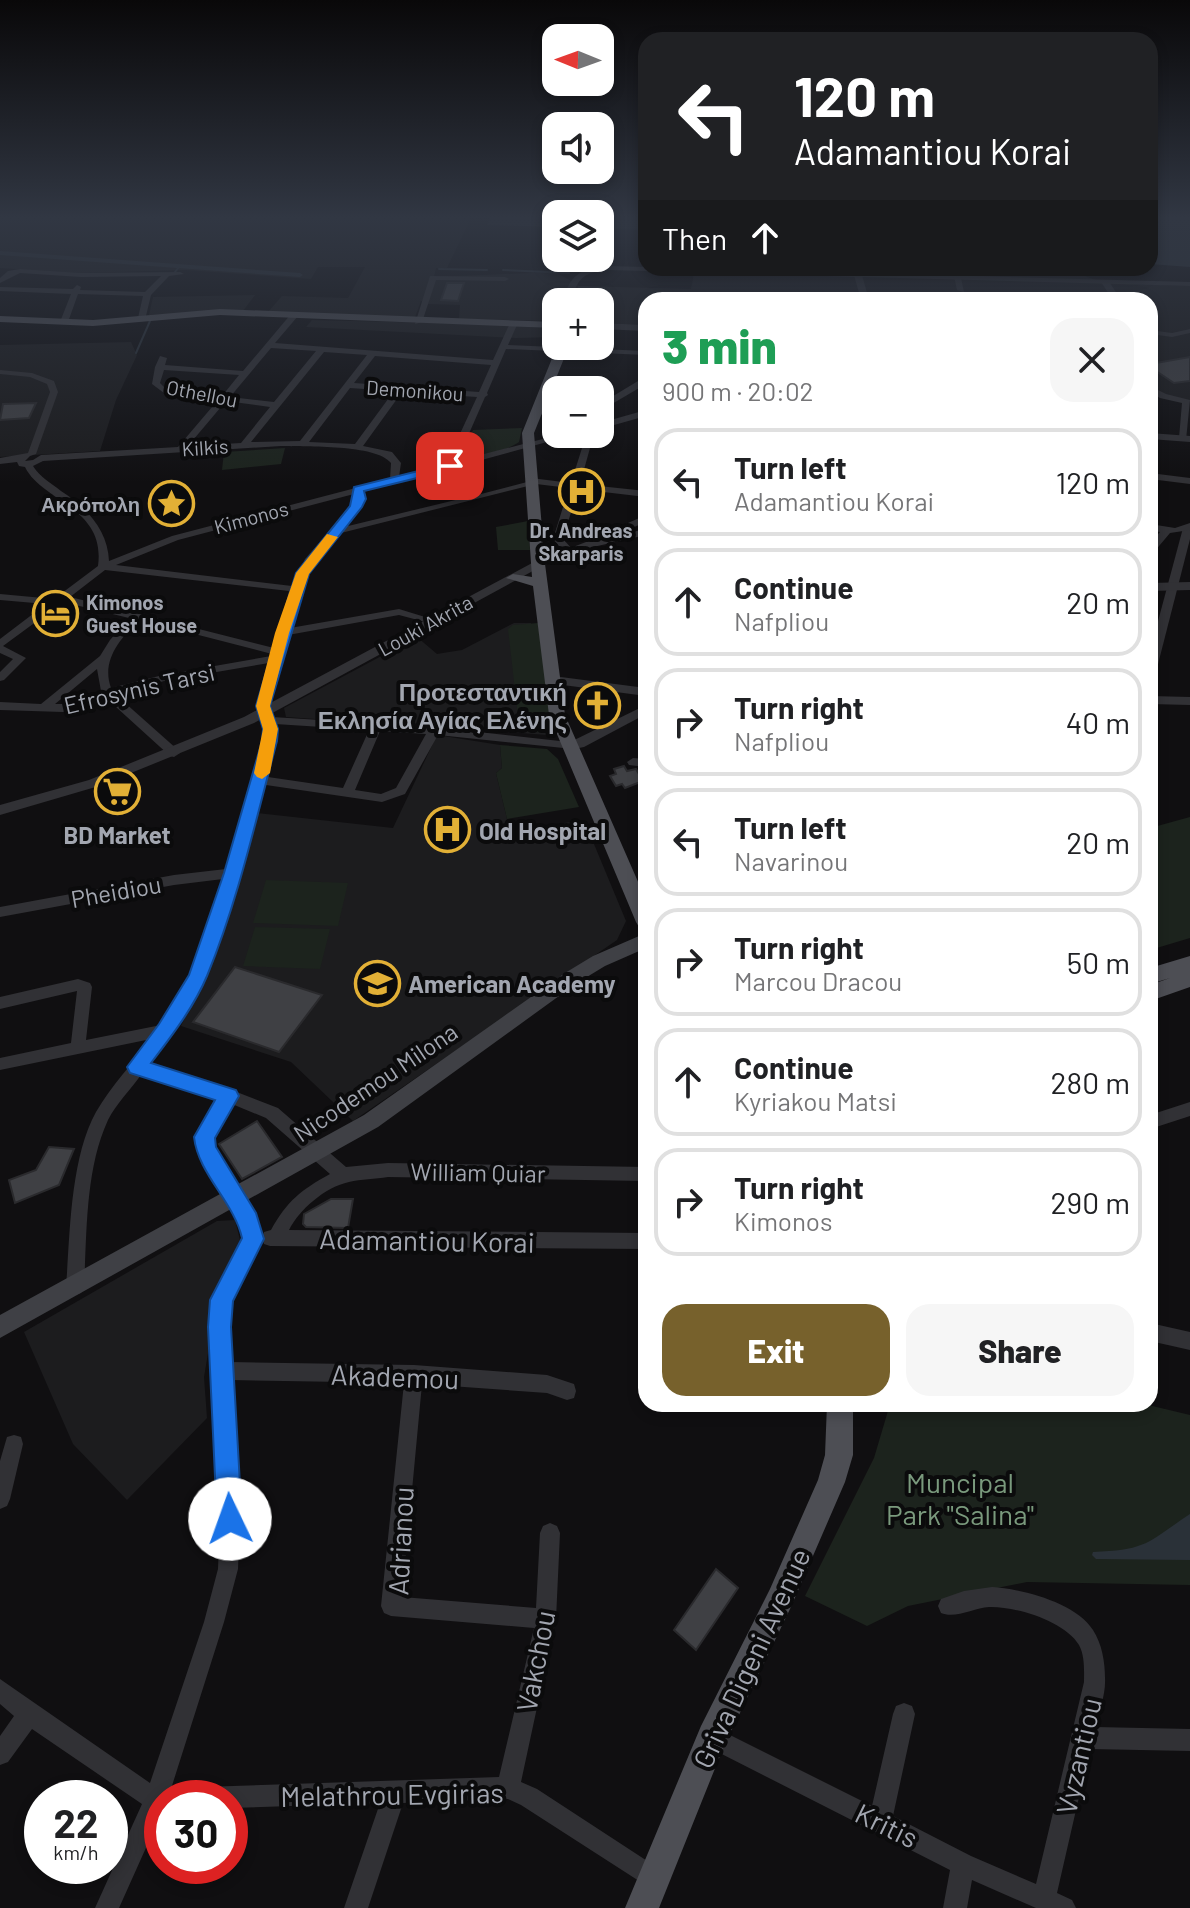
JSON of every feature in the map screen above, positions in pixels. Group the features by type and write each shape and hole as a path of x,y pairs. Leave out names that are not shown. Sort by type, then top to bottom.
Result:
{"main road":[{"path":"0,319 64,322 220,312 542,325"},
{"path":"558,360 528,433 538,564 557,715 638,904"},
{"path":"513,578 541,583"},
{"name":"Nicodemou Milona","path":"0,1327 236,1199 371,1121 571,978 638,944"},
{"path":"1158,974 1190,964"},
{"path":"1158,990 1190,979"},
{"name":"Griva Digeni Avenue","path":"642,1908 712,1737 780,1599 831,1482 839,1455 840,1412"}],"street":[{"path":"64,322 70,305"},
{"path":"142,318 145,305"},
{"path":"418,322 424,305"},
{"path":"181,449 294,316"},
{"path":"477,495 450,466 513,325"},
{"path":"614,327 638,328"},
{"path":"1158,333 1172,335 1190,331"},
{"path":"269,345 497,363"},
{"path":"505,347 542,348"},
{"path":"244,445 322,349"},
{"path":"614,351 638,353"},
{"path":"303,443 373,353"},
{"name":"Othellou","path":"163,358 156,384 164,391 275,405"},
{"path":"159,367 243,373"},
{"path":"0,372 32,375 51,383 54,392 30,459 33,477 80,505 93,522 103,550 103,567 295,589"},
{"name":"Demonikou","path":"347,385 484,395"},
{"path":"614,399 638,385"},
{"path":"357,447 399,390"},
{"path":"1158,393 1188,402 1186,438 1158,436"},
{"path":"535,412 542,412"},
{"path":"614,422 638,415"},
{"name":"Kilkis","path":"0,461 303,443 357,447 389,454 394,458 394,480"},
{"name":"Kimonos","path":"0,646 103,567 175,538 542,443"},
{"path":"569,551 558,539 586,448"},
{"path":"1158,477 1190,481"},
{"path":"337,531 532,483 573,484 638,493"},
{"path":"75,1287 82,1193 90,1151 102,1116 166,1030 198,976 261,780 269,741 266,717 277,655 295,589 309,561 337,531 360,499 358,489"},
{"path":"619,534 638,523"},
{"path":"1158,528 1189,527 1158,641"},
{"path":"1158,541 1167,530"},
{"path":"619,534 638,533"},
{"name":"Louki Akrita","path":"0,810 94,783 266,717 538,564 619,534"},
{"path":"1158,587 1190,586"},
{"path":"0,597 58,600 172,625"},
{"path":"282,633 399,612 433,621"},
{"path":"43,708 102,659 136,616"},
{"path":"187,629 277,655"},
{"path":"0,646 20,658 0,678"},
{"name":"Efrosynis Tarsi","path":"0,706 43,708 78,705 107,693 163,678 277,655"},
{"path":"102,659 100,672 107,693 174,753"},
{"path":"553,680 638,691"},
{"path":"1158,700 1190,701"},
{"path":"266,717 569,746 579,744 638,713"},
{"path":"347,793 376,728"},
{"path":"261,780 382,798 401,791 434,731"},
{"name":"Pheidiou","path":"0,912 174,880 233,873"},
{"path":"0,1003 78,985 85,987 78,1047"},
{"path":"0,1064 166,1030"},
{"path":"137,1067 272,1113 343,1175 311,1193 289,1213 276,1238"},
{"path":"165,1780 228,1569 230,1519 221,1371 222,1300 253,1239 249,1220 204,1144 206,1132 229,1096"},
{"path":"1158,1119 1190,1109"},
{"name":"William Quiar","path":"343,1175 388,1170 638,1174"},
{"name":"Adamantiou Korai","path":"253,1239 638,1241"},
{"path":"1158,1334 1190,1341"},
{"name":"Akademou","path":"221,1371 414,1374 547,1384 567,1391"},
{"name":"Adrianou","path":"414,1374 391,1606 546,1619"},
{"path":"0,1499 14,1444"},
{"name":"Vakchou","path":"508,1788 546,1619 550,1533"},
{"name":"Vyzantiou","path":"948,1606 990,1597 1015,1599 1069,1620 1087,1637 1094,1659 1095,1682 1082,1738 1054,1904"},
{"path":"0,1690 29,1714 144,1790"},
{"path":"0,1754 29,1714"},
{"path":"880,1822 904,1714"},
{"name":"Kritis","path":"712,1737 963,1864 1054,1904"},
{"path":"1082,1738 1190,1740"},
{"name":"Melathrou Evgirias","path":"248,1796 508,1788 529,1797 653,1878"},
{"path":"356,1908 396,1790"},
{"path":"107,1908 144,1831"},
{"path":"955,1908 963,1864"}],"shaded area":[{"path":"151,305 247,305 243,311 149,315"},
{"path":"274,305 420,305 414,320 268,312"},
{"path":"460,305 542,305 542,321 459,319"},
{"path":"614,305 638,305 638,325 614,324"},
{"path":"1158,305 1190,305 1190,402 1158,397"},
{"path":"312,320 542,326 542,337 516,338 306,327"},
{"path":"131,342 137,355 116,400 100,451 0,457 0,345"},
{"path":"514,623 531,623 547,735 417,725 414,722 372,723 286,717 284,708 417,637 437,654 462,650"},
{"name":"American Academy","path":"437,735 500,745 502,768 496,773 507,819 505,832 584,820 626,921 617,940 353,1121 291,1062 181,1026 225,928 257,813 393,828"},
{"path":"235,1220 240,1240 220,1281 204,1377 207,1418 127,1500 73,1444 24,1332 217,1221"},
{"path":"1190,1514 1190,1560 1096,1559 1092,1555 1093,1552 1146,1543"}],"green space":[{"path":"522,428 519,442 513,445 482,456 462,456 473,430"},
{"path":"285,448 281,464 222,470 224,452"},
{"path":"528,521 530,550 498,550 496,527"},
{"path":"538,623 553,733 504,730 502,719 518,717 508,629 513,625"},
{"path":"500,745 547,749 558,759 579,807 507,819 496,773 502,768"},
{"path":"1190,817 1190,938 1158,948 1158,826"},
{"path":"266,880 348,883 338,926 253,923"},
{"path":"255,927 330,929 320,969 243,966"},
{"name":"Muncipal Park \"Salina\"","path":"1158,1407 1190,1415 1190,1585 1027,1582 908,1606 867,1626 805,1596 874,1458 888,1412 1158,1412"}],"building":[{"path":"1190,357 1190,381 1174,383 1158,372 1158,363"},
{"path":"36,403 29,418 0,420 3,404"},
{"name":"Προτεσταντική Εκλησία Αγίας Ελένης","path":"591,695 608,696 605,714 588,713"},
{"path":"624,766 627,771 636,769 638,783 625,788 622,784 616,786 610,776 616,774 614,769"},
{"path":"235,967 322,995 279,1052 193,1022"},
{"path":"257,1121 282,1157 242,1179 219,1144"},
{"path":"49,1147 74,1149 59,1185 15,1203 9,1180 36,1170"},
{"path":"331,1199 353,1199 348,1228 306,1227 303,1224 304,1214"},
{"path":"716,1569 738,1588 696,1650 674,1630"}],"waterway":[{"path":"136,353 150,321"}],"slow traffic":[{"path":"262,773 271,729 263,706 282,633 302,573 331,537"}],"place":[{"name":"Dr. Andreas Skarparis","path":"581,491"},
{"name":"Ακρόπολη","path":"171,504"},
{"name":"Kimonos Guest House","path":"55,614"},
{"name":"Προτεσταντική Εκλησία Αγίας Ελένης","path":"598,705"},
{"name":"BD Market","path":"117,792"},
{"name":"Old Hospital","path":"448,830"},
{"name":"American Academy","path":"377,983"}],"route":[{"path":"230,1519 219,1327 222,1300 230,1279 250,1248 253,1231 206,1149 204,1137 229,1096 137,1067 166,1030 198,976 233,873 261,780 269,741 271,729 263,706 302,573 355,507 360,499 358,489 450,466"}]}
